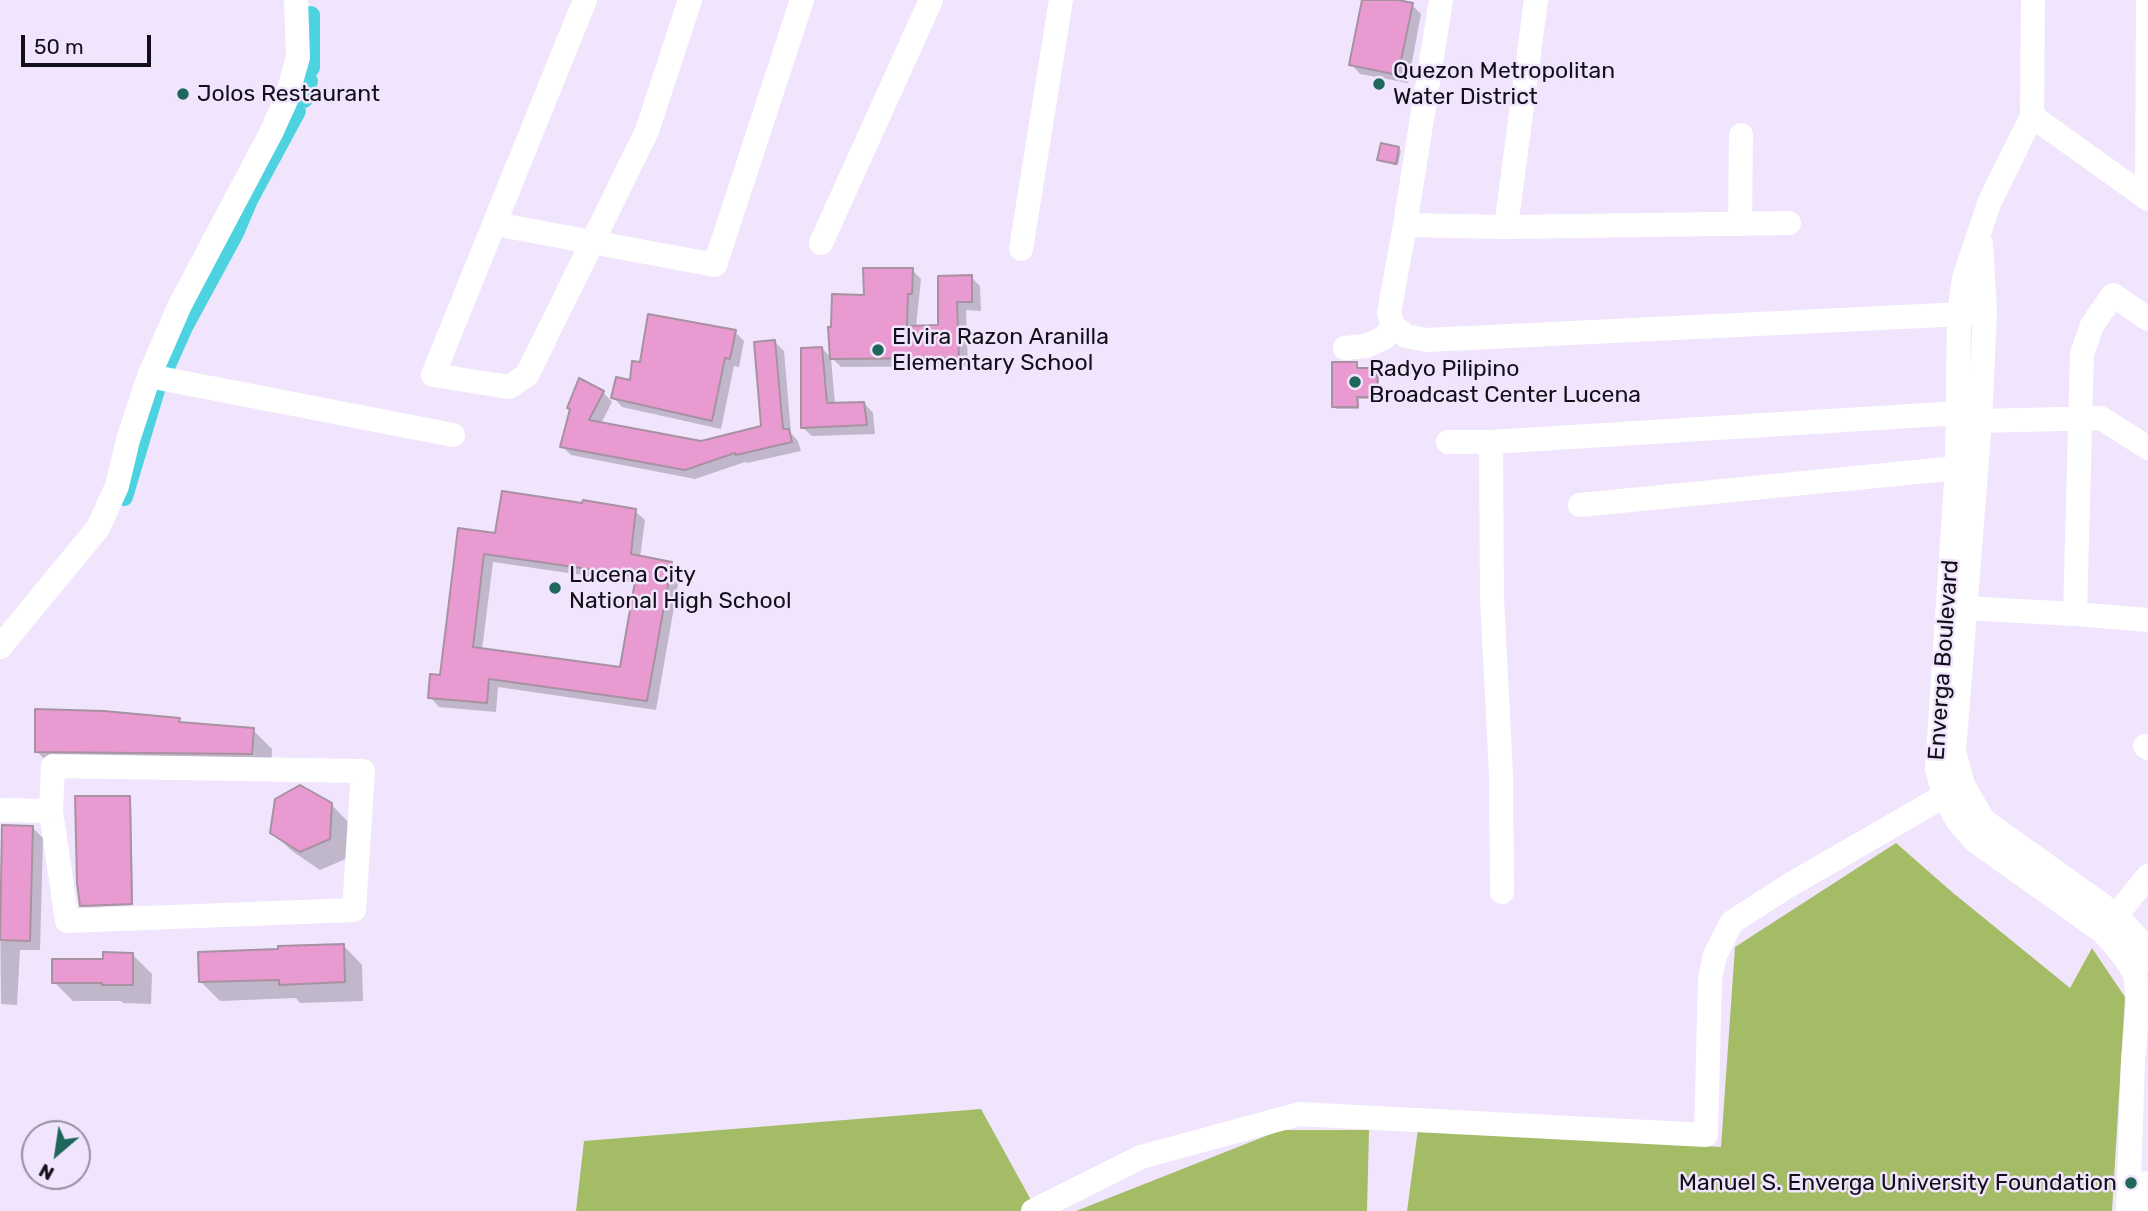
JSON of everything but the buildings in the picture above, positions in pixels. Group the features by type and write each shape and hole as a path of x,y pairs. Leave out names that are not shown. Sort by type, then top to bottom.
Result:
{"street":[{"path":"0,647 98,528 117,486 128,440 149,376 180,305 286,100 298,57 296,0"},
{"path":"585,0 433,375 509,387 527,375 647,131 691,0"},
{"path":"495,224 715,265 802,0"},
{"path":"821,243 932,0"},
{"path":"1021,249 1061,0"},
{"path":"1441,0 1389,313 1393,327 1406,336 1427,340 1985,313"},
{"path":"1506,227 1536,0"},
{"name":"Enverga Boulevard","path":"2033,0 2032,116 1990,201 1964,278 1959,314 1970,417 1966,608 1953,790 1957,820 1975,841 2141,942 2148,961"},
{"path":"2147,199 2148,0"},
{"path":"2032,116 2147,199"},
{"path":"1740,224 1741,135"},
{"path":"1405,225 1506,227 1789,223"},
{"name":"Enverga Boulevard","path":"1953,790 1937,769 1957,468 1970,417 1985,313 1981,233"},
{"path":"2075,614 2082,354 2092,325 2112,295 2148,319"},
{"path":"1345,348 1367,346 1384,338 1393,327"},
{"path":"149,376 453,435"},
{"path":"1448,442 1970,417 2101,418 2148,448"},
{"path":"1491,442 1492,599 1501,772 1502,892"},
{"path":"1580,505 1957,468"},
{"path":"1966,608 2148,620"},
{"path":"53,766 363,771 354,910 67,921 51,811 53,766"},
{"path":"1033,1211 1141,1157 1300,1114 1706,1135 1710,979 1715,955 1732,922 1788,886 1953,790"},
{"path":"0,810 51,811"},
{"path":"2110,923 2148,876"},
{"name":"Enverga Boulevard","path":"2110,923 2120,951 2135,973 2138,1003 2133,1061 2140,1138 2128,1211"},
{"path":"2145,1211 2148,1183"}],"green space":[{"path":"1896,843 2070,988 2092,948 2125,997 2112,1211 1407,1211 1418,1129 1721,1147 1735,947"},
{"path":"981,1109 1037,1211 576,1211 584,1141"},
{"path":"1281,1130 1369,1130 1367,1211 1076,1211"}],"waterway":[{"path":"311,15 311,68"},
{"path":"304,99 309,81"},
{"path":"167,365 184,327 297,111"},
{"path":"124,497 156,390"}],"place":[{"name":"Quezon Metropolitan Water District","path":"1379,84"},
{"name":"Jolos Restaurant","path":"183,94"},
{"name":"Elvira Razon Aranilla Elementary School","path":"878,350"},
{"name":"Radyo Pilipino Broadcast Center Lucena","path":"1355,382"},
{"name":"Lucena City National High School","path":"555,588"},
{"name":"Manuel S. Enverga University Foundation","path":"2131,1183"}]}
